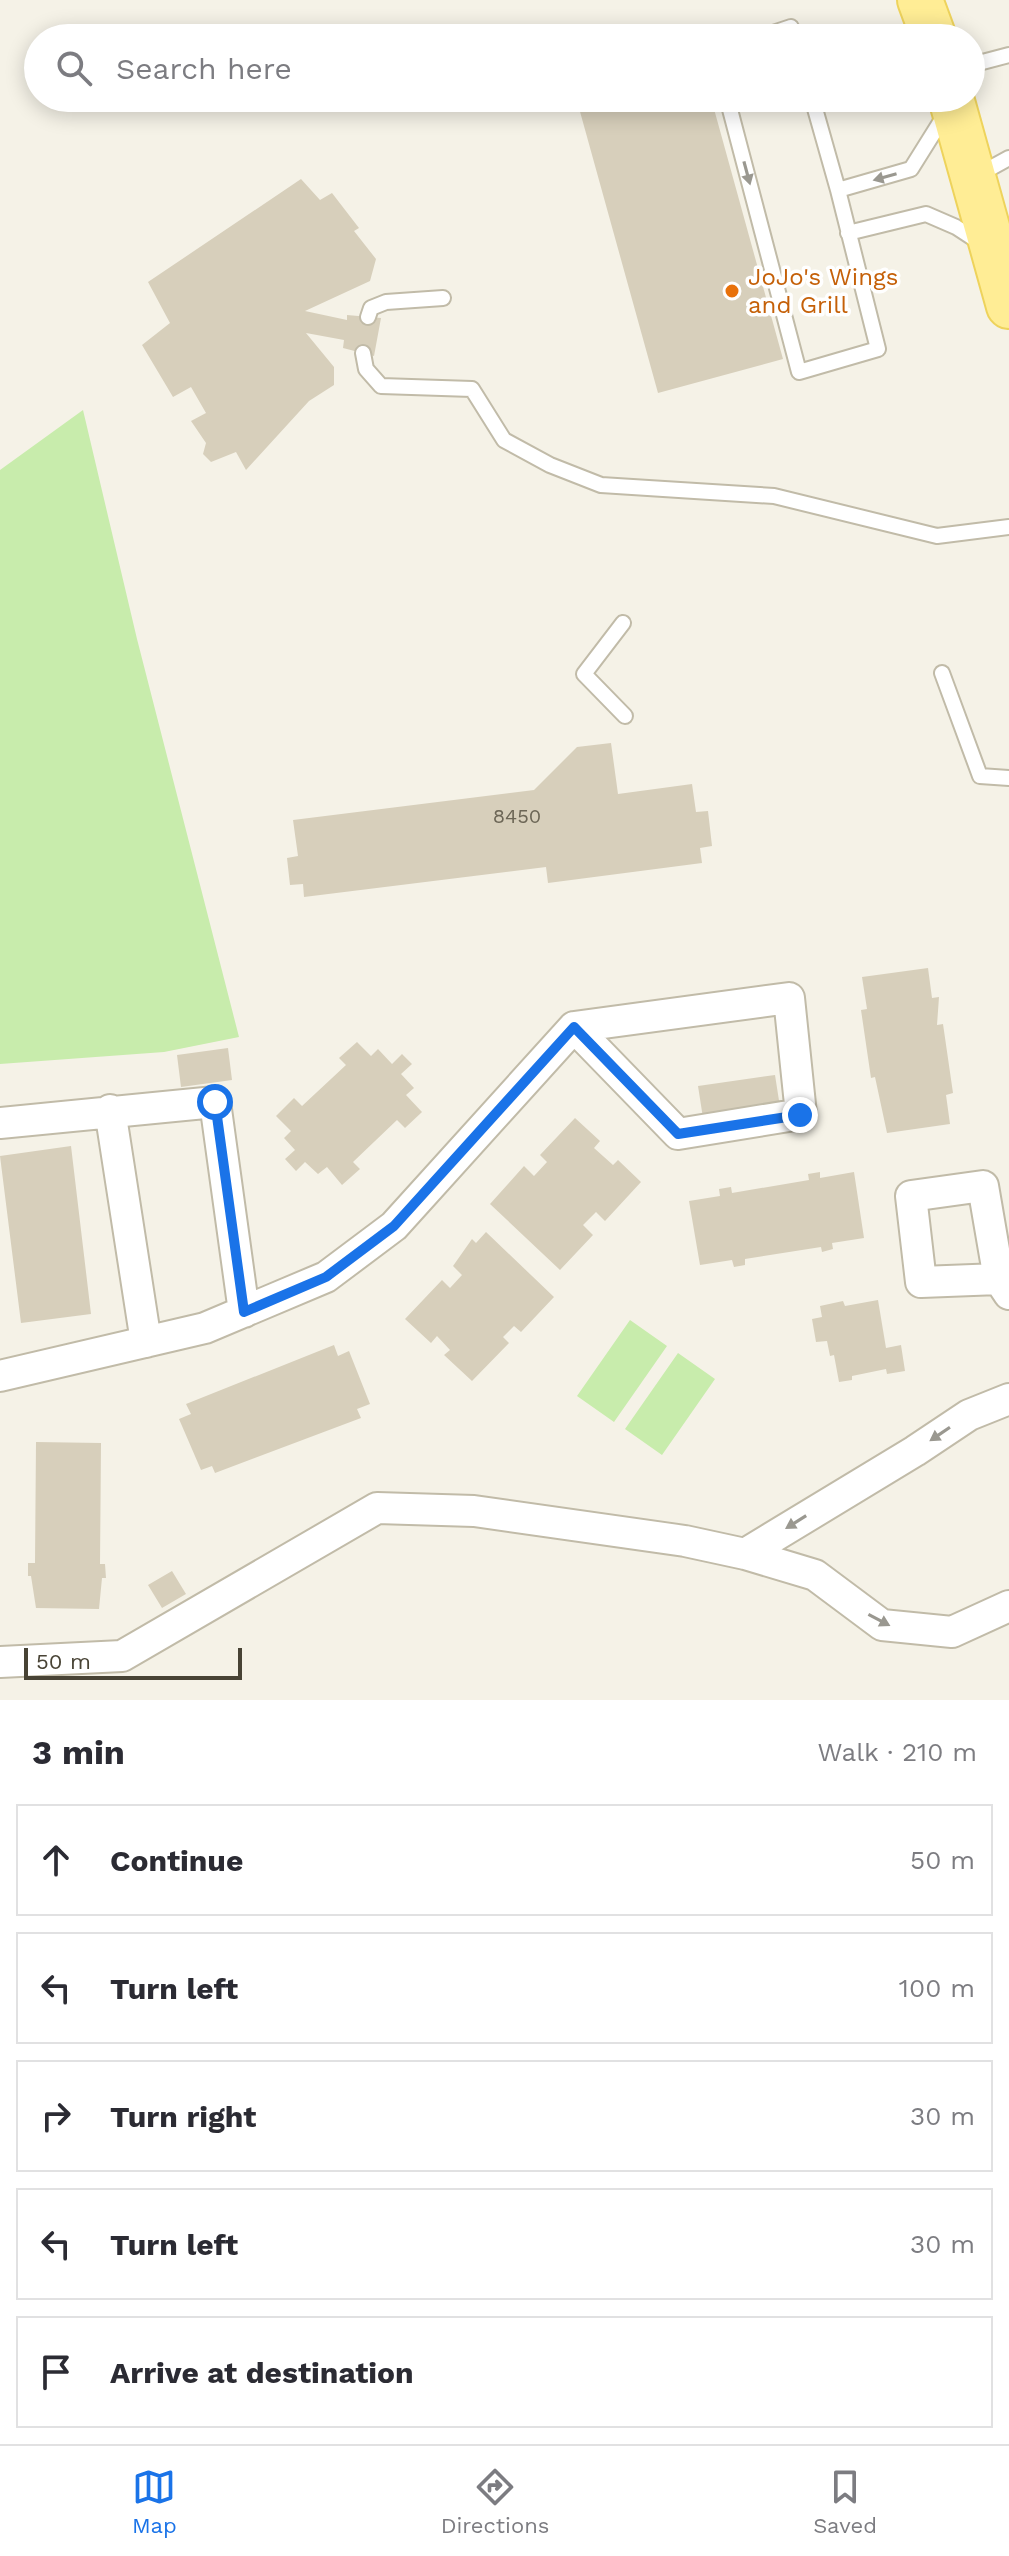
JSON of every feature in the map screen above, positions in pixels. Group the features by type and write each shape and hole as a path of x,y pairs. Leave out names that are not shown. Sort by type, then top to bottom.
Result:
{"main road":[{"path":"920,0 929,24"},
{"path":"968,112 992,168 996,252 1009,306"}],"street":[{"path":"0,1376 205,1328 326,1277 394,1226 574,1027 789,998 801,1114 678,1134 574,1027"},
{"path":"0,1123 110,1110 216,1103 244,1312"},
{"path":"110,1110 146,1342"},
{"path":"745,1554 969,1415 1009,1399"},
{"path":"0,1662 122,1656 377,1508 474,1511 685,1541 745,1554 815,1575 882,1625 952,1632 1009,1606"}],"lane":[{"path":"985,71 1009,55"},
{"path":"731,112 799,372 878,349 816,112"},
{"path":"838,190 911,169 944,112"},
{"path":"848,233 926,214 956,227 996,252"},
{"path":"368,317 371,308 386,302 443,298"},
{"path":"363,353 366,369 381,386 472,389 504,440 550,465 601,485 774,496 937,536 1009,527"},
{"path":"623,623 584,674 625,716"},
{"path":"942,673 980,776 1009,778"}],"green space":[{"path":"83,410 137,639 239,1037 164,1052 0,1064 0,470"},
{"path":"630,1320 667,1346 614,1422 577,1396"},
{"path":"678,1353 715,1379 662,1455 625,1429"}],"building":[{"path":"580,112 715,112 783,359 658,393"},
{"path":"301,179 320,200 332,193 359,228 354,231 376,259 370,281 305,311 347,320 347,315 381,318 374,356 343,348 344,340 306,333 334,367 334,385 309,401 246,470 236,452 211,462 203,454 206,443 191,421 206,413 191,387 173,397 142,345 170,323 148,282"},
{"path":"611,743 618,794 692,784 696,812 708,811 712,846 700,848 702,863 548,883 546,867 304,897 303,884 290,885 287,858 298,856 293,820 534,790 577,747"},
{"path":"928,968 932,998 939,997 937,1025 943,1024 953,1093 946,1095 950,1124 887,1133 875,1077 871,1078 861,1010 867,1009 862,977"},
{"path":"357,1042 371,1056 378,1049 392,1064 402,1054 412,1064 401,1074 414,1088 406,1095 422,1112 405,1128 397,1120 353,1162 360,1169 342,1185 327,1167 318,1174 305,1162 296,1171 285,1159 295,1150 284,1138 291,1131 276,1116 294,1098 302,1106 346,1065 339,1058"},
{"path":"228,1048 232,1080 181,1087 177,1055"},
{"path":"775,1075 780,1107 703,1118 698,1086"},
{"path":"575,1118 600,1141 594,1148 613,1165 618,1160 641,1182 605,1221 596,1212 583,1225 593,1235 560,1270 490,1204 524,1166 534,1176 547,1162 540,1155"},
{"path":"71,1146 91,1314 21,1323 0,1156"},
{"path":"820,1172 820,1178 854,1172 864,1238 832,1243 833,1249 822,1252 821,1247 745,1259 745,1265 734,1267 732,1260 700,1265 689,1201 720,1196 719,1189 731,1187 732,1193 809,1180 808,1174"},
{"path":"486,1232 554,1297 521,1332 514,1326 503,1337 509,1343 472,1381 444,1355 450,1350 437,1336 431,1343 405,1319 442,1280 450,1288 462,1275 453,1266 472,1239 476,1243"},
{"path":"878,1300 886,1348 901,1345 905,1371 887,1374 886,1369 839,1382 834,1355 830,1356 827,1341 816,1342 812,1319 822,1317 820,1306 843,1301 845,1306"},
{"path":"334,1345 338,1356 349,1351 370,1404 357,1409 361,1418 215,1473 212,1466 201,1470 179,1419 191,1414 186,1404"},
{"path":"36,1442 101,1443 100,1564 105,1564 106,1578 102,1578 99,1609 36,1608 28,1563 35,1563"},
{"path":"172,1571 186,1594 162,1608 148,1585"}],"place":[{"name":"JoJo's Wings and Grill","path":"732,291"}],"route":[{"path":"215,1102 244,1312 326,1277 394,1226 574,1027 678,1134 685,1136 800,1115"}]}
